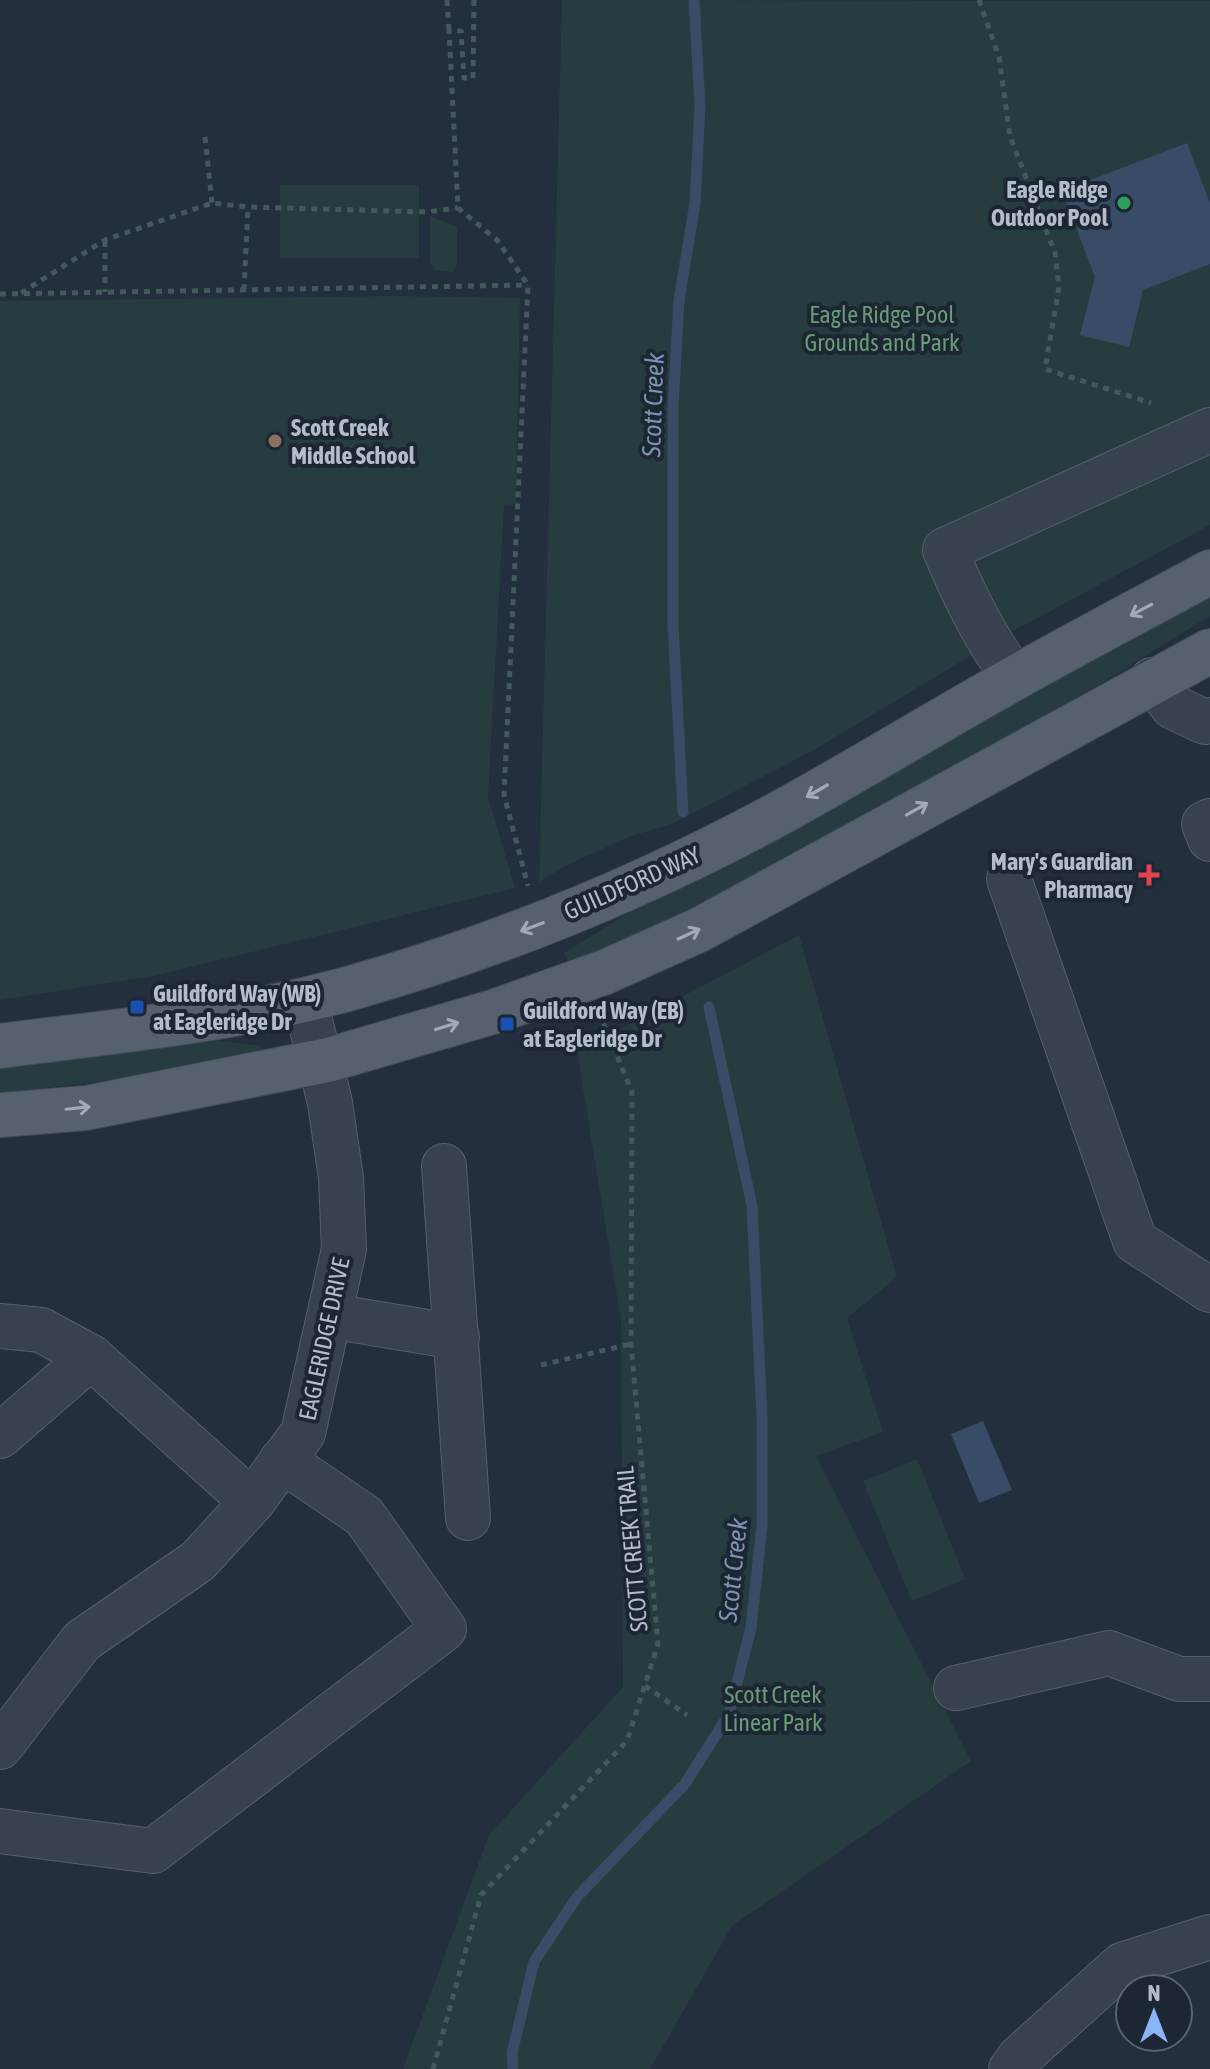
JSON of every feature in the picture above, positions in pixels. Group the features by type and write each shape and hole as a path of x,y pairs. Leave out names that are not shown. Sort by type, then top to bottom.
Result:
{"main road":[{"name":"GUILDFORD WAY","path":"0,1046 149,1028 305,1000 356,987 486,944 579,909 659,874 778,814 1015,678 1210,572"},
{"path":"0,1115 86,1108 322,1061 496,1011 605,972 699,930 1210,651"}],"street":[{"path":"1015,678 994,650 945,550 1210,430"},
{"path":"1152,680 1173,707 1205,722 1210,720"},
{"path":"1210,821 1204,824 1210,839"},
{"path":"1009,879 1135,1241 1210,1290"},
{"name":"EAGLERIDGE DRIVE","path":"0,1747 82,1641 198,1561 252,1502 303,1433 344,1249 341,1178 322,1061 305,1000"},
{"path":"444,1166 468,1518"},
{"path":"330,1316 457,1337"},
{"path":"0,1326 41,1330 91,1357 252,1502"},
{"path":"0,1436 91,1357"},
{"path":"0,1831 153,1851 444,1629 364,1516 282,1460"},
{"path":"956,1688 1109,1653 1179,1679 1210,1679"},
{"path":"1011,2069 1020,2057 1122,1965 1210,1937"}],"path":[{"path":"447,0 458,208"},
{"path":"449,30 461,31 464,78 473,78 474,0"},
{"path":"979,0 999,57 1010,136 1055,253 1059,287 1045,369 1151,403"},
{"path":"205,137 212,203"},
{"path":"20,294 105,240 212,203 248,207 426,212 458,208 497,240 528,285 504,795 529,890"},
{"path":"244,290 248,207"},
{"path":"105,240 105,292"},
{"path":"0,294 528,285"},
{"name":"SCOTT CREEK TRAIL","path":"433,2069 481,1895 627,1741 658,1644 631,1344 632,1092 599,1012"},
{"path":"541,1365 631,1344"},
{"path":"645,1686 687,1715"}],"green space":[{"name":"Eagle Ridge Pool Grounds and Park","path":"562,0 1210,1 1210,525 1000,638 814,750 672,824 631,836 565,866 539,882"},
{"path":"280,185 419,185 419,258 280,258"},
{"path":"430,216 457,227 457,264 453,272 434,270 430,263"},
{"name":"Scott Creek Middle School","path":"394,296 520,298 516,504 504,505 488,797 515,888 153,976 0,1000 0,301"},
{"path":"1210,594 1210,616 1043,719 685,915 568,964 564,953 641,905"},
{"name":"Scott Creek Linear Park","path":"799,935 897,1277 847,1318 883,1432 816,1456 971,1761 732,1926 650,2069 403,2069 489,1835 623,1687 621,1321 577,1052"},
{"path":"200,1038 261,1046 261,1055 154,1075 0,1093 0,1063"},
{"path":"917,1459 965,1579 912,1601 863,1481"}],"water":[{"path":"1187,143 1210,203 1210,264 1143,290 1129,347 1080,335 1095,277 1062,191"},
{"path":"983,1421 1012,1490 979,1503 951,1434"}],"waterway":[{"name":"Scott Creek","path":"683,812 673,624 673,407 679,300 695,203 700,106 694,0"},
{"name":"Scott Creek","path":"513,2069 512,2053 534,1962 577,1897 685,1784 729,1714 751,1628 762,1525 762,1418 752,1206 709,1007"}],"place":[{"name":"Eagle Ridge Outdoor Pool","path":"1124,203"},
{"name":"Scott Creek Middle School","path":"275,441"},
{"name":"Mary's Guardian Pharmacy","path":"1149,875"},
{"name":"Guildford Way (WB) at Eagleridge Dr","path":"137,1007"},
{"name":"Guildford Way (EB) at Eagleridge Dr","path":"507,1024"}]}
